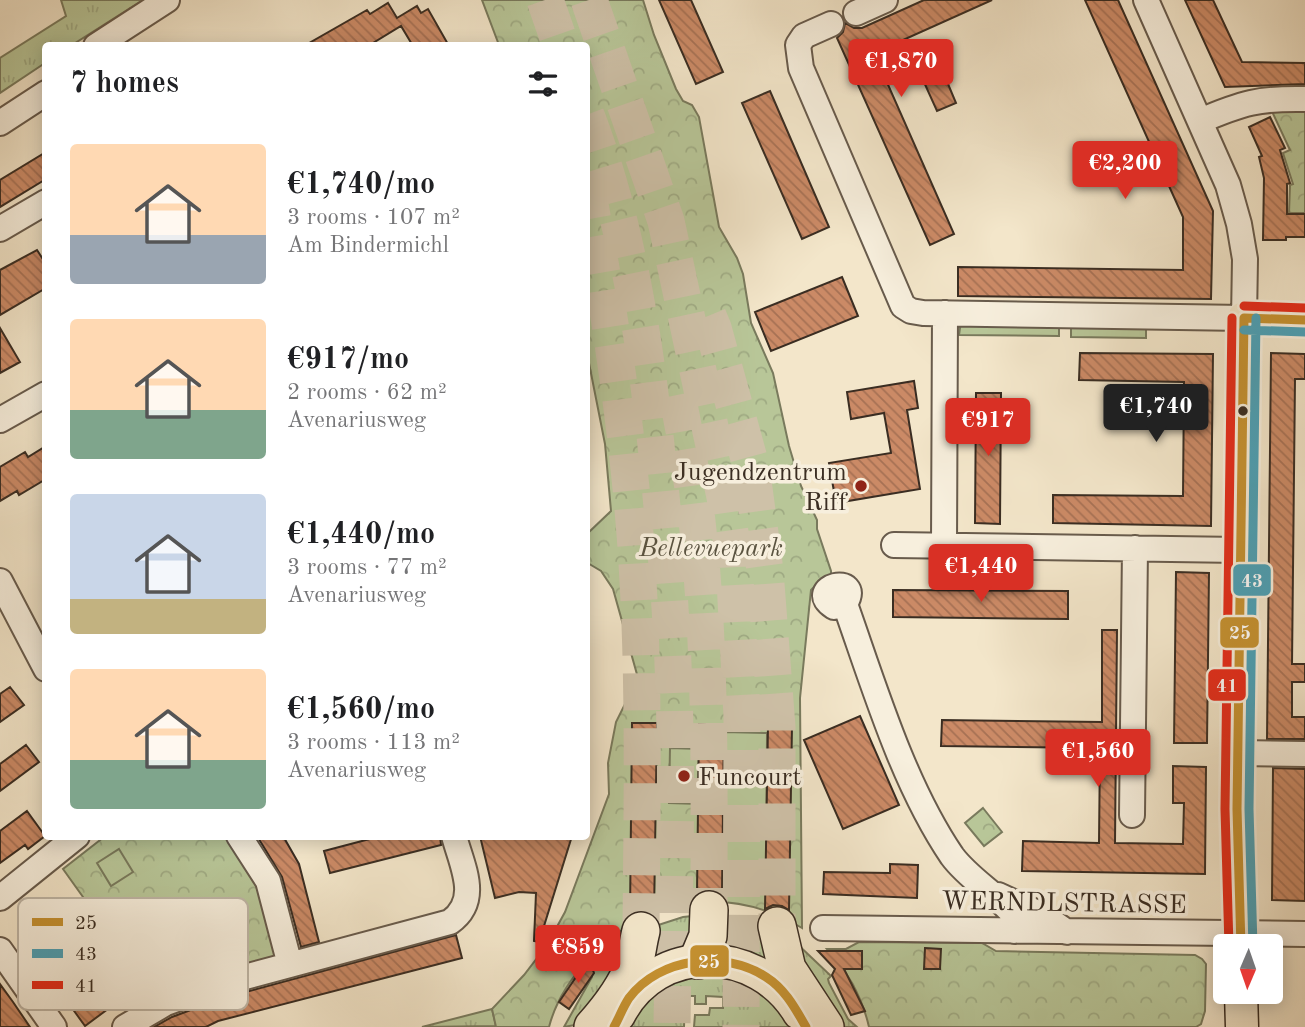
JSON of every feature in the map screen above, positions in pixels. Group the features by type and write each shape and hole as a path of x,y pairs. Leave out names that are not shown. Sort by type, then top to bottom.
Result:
{"highway":[{"path":"698,960 708,936 709,910"},
{"path":"774,982 772,951 777,926 787,969 825,1027"},
{"path":"593,1027 629,975 641,931 645,950 644,983"}],"main road":[{"path":"1240,934 1238,753 1244,318 1305,320"},
{"path":"614,1027 628,1001 644,983 670,968 698,960 725,961 762,974 792,1000 806,1027"},
{"path":"1219,1027 1241,1008"}],"street":[{"path":"102,42 167,0"},
{"path":"856,13 885,0"},
{"path":"831,24 804,36 798,45 798,56 805,82 903,306 923,313 1244,318 1245,259 1228,185 1146,0"},
{"path":"10,116 42,96"},
{"path":"1200,121 1254,101 1269,98 1305,99"},
{"path":"10,116 42,117"},
{"path":"0,229 42,204"},
{"path":"944,546 945,313"},
{"path":"0,420 42,396"},
{"path":"894,545 1240,550"},
{"path":"1132,815 1135,548"},
{"path":"0,581 42,661"},
{"path":"845,604 884,716 925,807 966,873 1014,915 1014,931"},
{"path":"1238,753 1305,754"},
{"path":"0,898 72,840"},
{"path":"242,840 268,881 290,965"},
{"path":"248,977 441,925 458,916 467,899 468,889 455,840"},
{"path":"988,890 1044,916 1067,932"},
{"name":"WERNDLSTRASSE","path":"823,928 1067,932 1213,939"},
{"name":"WERNDLSTRASSE","path":"1283,936 1305,934"},
{"path":"0,950 18,976"},
{"path":"42,1010 54,1027"},
{"path":"125,1027 152,1010"}],"green space":[{"path":"61,0 143,0 77,42 42,42 42,65 0,93 0,58 66,16"},
{"name":"Bellevuepark","path":"482,0 643,0 676,89 683,101 692,105 699,117 719,227 743,274 751,323 773,373 789,446 801,486 817,520 817,529 831,571 831,576 811,590 800,698 802,928 774,914 746,905 690,903 662,910 636,921 589,959 565,990 549,1027 496,1027 492,1009 524,975 547,945 565,912 609,794 608,763 616,722 638,678 613,589 601,571 590,564 590,531 611,511 605,444 590,368 590,42 498,42"},
{"path":"1269,105 1305,106 1305,213 1289,213 1290,185 1293,184 1283,153 1290,150"},
{"path":"961,321 1059,323 1059,336 959,335"},
{"path":"1071,323 1146,324 1146,338 1071,337"},
{"path":"724,732 767,733 766,868 722,867"},
{"name":"Funcourt","path":"670,748 699,749 698,804 669,803"},
{"path":"983,808 1002,832 984,846 965,823"},
{"path":"100,840 235,840 257,877 278,960 248,970 248,898 84,898 63,869"},
{"path":"119,849 133,872 111,886 97,863"},
{"path":"703,915 698,937 648,973 649,928 683,917"},
{"path":"721,915 767,927 767,970 714,942"},
{"path":"633,936 580,1024 564,1027 592,977 590,973"},
{"path":"793,940 831,976 829,983 848,1019 857,1027 832,1027"},
{"path":"859,942 982,943 996,951 1195,955 1206,964 1205,1011 1201,1024 1196,1027 869,1027 853,985 827,949 846,949"},
{"path":"689,973 752,981 793,1027 694,1027 695,1015 709,1015 710,1008 723,1008 723,997 706,996 706,1004 695,1004 695,996 685,996 684,1027 627,1027 644,1000"},
{"path":"492,1009 496,1026 422,1027"}],"building":[{"path":"659,0 691,0 723,72 696,84"},
{"path":"924,0 992,0 874,53 954,234 930,245 837,38 843,32 845,23 854,28 862,28"},
{"path":"1085,0 1118,0 1213,211 1211,299 958,296 958,267 1183,270 1183,217"},
{"path":"1185,0 1213,0 1242,62 1305,63 1305,84 1225,87"},
{"path":"388,3 397,18 417,6 421,13 428,9 447,42 411,42 401,26 375,42 311,42 367,10 370,14"},
{"path":"938,60 956,103 937,111 918,69"},
{"path":"770,91 829,227 802,239 742,103"},
{"path":"1270,117 1285,148 1280,150 1290,183 1287,184 1287,214 1305,214 1305,237 1263,240 1264,178 1259,157 1262,156 1249,127"},
{"path":"42,154 42,181 0,207 0,180"},
{"path":"37,250 42,258 42,290 0,315 0,270"},
{"path":"842,277 858,316 771,351 755,312"},
{"path":"0,328 20,362 0,373"},
{"path":"1080,353 1213,354 1211,526 1053,523 1053,495 1183,496 1184,382 1079,380"},
{"path":"1271,353 1305,354 1305,379 1295,379 1292,664 1305,664 1305,682 1292,682 1292,717 1305,717 1305,739 1267,739"},
{"path":"914,381 918,408 907,410 920,489 836,503 829,463 891,453 884,413 851,419 847,392"},
{"path":"976,393 1001,393 1000,524 975,523"},
{"path":"42,448 42,481 19,495 17,491 0,501 0,467 25,452 28,457"},
{"path":"1176,572 1209,573 1207,743 1174,743"},
{"path":"893,590 1068,591 1068,619 893,617"},
{"path":"1102,630 1117,630 1115,843 1183,844 1184,803 1173,803 1173,766 1206,767 1205,874 1022,871 1023,841 1099,843 1100,748 941,746 942,720 1102,722"},
{"path":"10,687 24,705 0,722 0,694"},
{"path":"860,716 899,805 843,829 804,740"},
{"path":"632,723 657,723 654,915 645,911 630,914"},
{"path":"699,724 724,724 722,894 709,889 697,894"},
{"path":"768,725 792,725 789,910 773,905 765,909"},
{"path":"26,745 39,762 0,791 0,764"},
{"path":"1273,768 1305,769 1305,901 1272,900"},
{"path":"27,811 42,832 42,838 28,849 25,845 0,863 0,831"},
{"path":"259,840 285,840 299,864 319,942 301,947 282,877"},
{"path":"366,840 440,840 441,845 330,873 324,851"},
{"path":"481,840 571,840 539,942 534,941 536,893 519,892 495,898"},
{"path":"890,864 918,865 917,898 823,894 824,872 890,873"},
{"path":"456,935 462,958 218,1021 206,1027 154,1027 191,1010 248,1010 248,991"},
{"path":"925,948 941,949 940,969 924,969"},
{"path":"818,951 862,951 862,969 844,969 865,1011 851,1015 832,975 835,969"},
{"path":"589,958 594,973 569,1009 559,1002"},
{"path":"0,984 30,1027 0,1027"},
{"path":"73,1010 107,1010 85,1026"}],"tunnel":[{"path":"545,0 560,42"},
{"path":"589,0 666,221 725,497 734,561 742,716 741,1027"},
{"path":"590,126 612,195 632,278 646,361 660,481 674,700 676,809 672,1027"},
{"path":"590,205 615,357 635,534 642,683 641,931"},
{"path":"708,316 751,466 765,571 777,727 777,926"},
{"path":"677,395 689,459 703,587 708,716 709,910"}],"transit line":[{"name":"41","path":"1244,306 1305,308"},
{"name":"41","path":"1229,934 1225,809 1232,318"},
{"name":"25","path":"1244,318 1305,320"},
{"name":"25","path":"1241,934 1237,809 1244,318"},
{"name":"43","path":"1253,934 1249,809 1256,318"},
{"name":"43","path":"1244,330 1305,332"},
{"name":"25","path":"614,1027 629,998 642,984 675,966 713,961 750,968 766,977 784,993 806,1027"}],"place":[{"name":"Jugendzentrum Riff","path":"861,486"},
{"name":"Funcourt","path":"684,776"}]}
